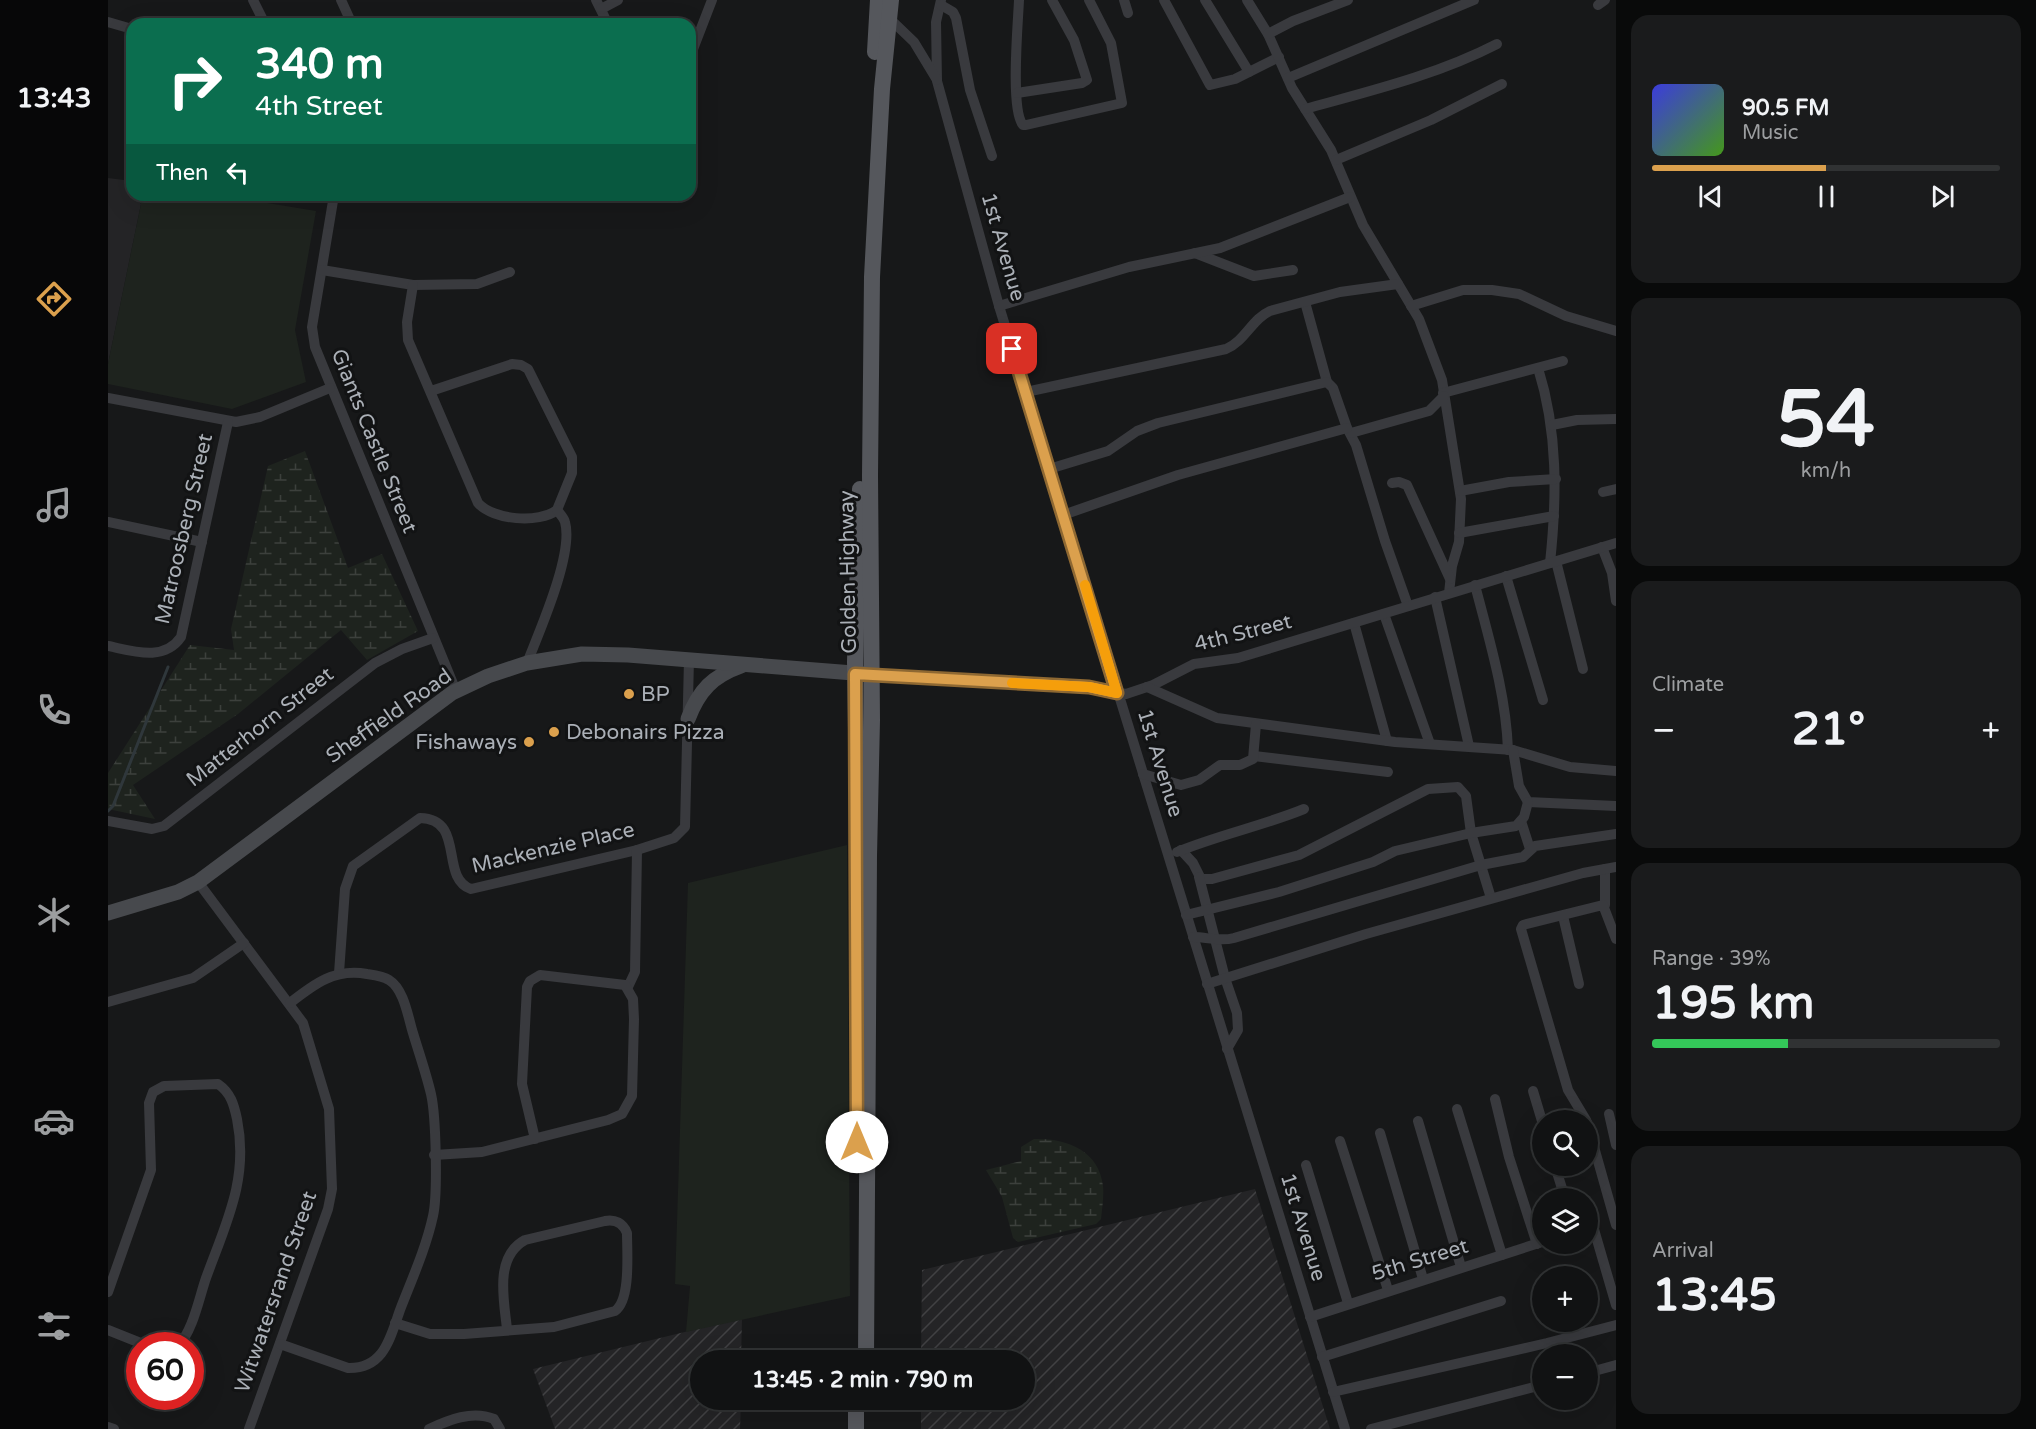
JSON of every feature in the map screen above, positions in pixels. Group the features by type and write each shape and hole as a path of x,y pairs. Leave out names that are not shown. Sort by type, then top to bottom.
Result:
{"main road":[{"name":"Golden Highway","path":"866,1350 862,277 878,0"},
{"name":"Golden Highway","path":"856,1350 858,858 870,476 872,277 882,88 891,0"},
{"path":"856,1410 856,1429"},
{"path":"866,1410 866,1429"}],"street":[{"path":"254,0 262,18"},
{"path":"341,0 349,18"},
{"path":"605,18 598,4 618,0"},
{"path":"696,41 711,0"},
{"path":"1018,0 1017,93 1019,119 1023,125 1111,108 1122,103 1111,42 1089,0"},
{"path":"1017,93 1082,83 1087,80 1074,40 1052,0"},
{"path":"1124,0 1128,14"},
{"path":"1164,0 1187,39 1209,86 1221,84 1279,57"},
{"path":"1205,0 1249,72"},
{"path":"1247,0 1268,34 1305,109 1336,160 1363,225 1411,306 1429,342 1442,380 1460,491 1459,533 1449,593"},
{"path":"1268,34 1293,21 1348,0"},
{"path":"1288,78 1474,0"},
{"path":"941,3 953,12 956,18 970,90 992,156"},
{"name":"1st Avenue","path":"941,3 936,22 937,81 999,306 1345,1429"},
{"path":"889,18 914,42 937,81"},
{"path":"108,22 126,27"},
{"path":"1305,109 1414,78 1473,56 1497,44"},
{"path":"1336,160 1431,120 1502,84"},
{"path":"999,306 1129,267 1220,248 1350,197"},
{"name":"Giants Castle Street","path":"333,201 312,327 315,347 456,691"},
{"path":"1195,253 1254,276 1293,270"},
{"path":"322,270 413,285 477,284 510,272"},
{"path":"1026,392 1226,349 1243,338 1265,314 1349,290 1398,284"},
{"path":"413,285 407,332 431,391 473,494 483,508 499,514 543,518 557,510 572,473 572,457 528,369 512,364 431,391"},
{"path":"1411,306 1463,290 1492,290 1519,294 1538,300 1566,316 1616,331"},
{"path":"1305,302 1328,382 1336,395 1349,431 1408,606"},
{"path":"1063,515 1178,475 1429,411 1444,394 1563,361"},
{"path":"1538,368 1552,425 1556,479 1553,562 1583,669"},
{"path":"1049,469 1108,451 1137,431 1158,423 1328,382"},
{"path":"108,398 228,422 260,417 330,388"},
{"path":"1552,425 1577,420 1616,419"},
{"name":"Matroosberg Street","path":"108,646 152,653 170,649 183,631 228,422"},
{"path":"1460,491 1509,482 1556,479"},
{"path":"1392,483 1399,482 1407,485 1450,580"},
{"path":"1603,492 1616,489"},
{"path":"527,663 555,585 566,546 565,522 557,510"},
{"path":"1459,533 1554,516"},
{"path":"108,522 202,542"},
{"name":"4th Street","path":"864,674 1089,687 1126,694 1147,687 1194,664 1238,658 1616,543"},
{"path":"1602,547 1612,573 1616,601"},
{"path":"1506,576 1543,700"},
{"path":"1186,915 1343,872 1395,852 1471,833 1516,826 1521,821 1528,802 1519,786 1499,681 1475,585"},
{"path":"1435,597 1469,746"},
{"path":"1384,614 1430,744"},
{"path":"1354,623 1387,741"},
{"name":"Matterhorn Street","path":"108,821 152,829 164,826 375,663 433,638"},
{"name":"Sheffield Road","path":"108,913 178,892 198,882 406,725 456,691 488,676 527,663 582,654 689,659 864,674"},
{"name":"Mackenzie Place","path":"339,973 345,889 353,866 420,818 429,818 446,832 458,877 465,887 471,888 637,850 675,838 685,827 689,659"},
{"path":"688,719 698,696 711,680 744,665"},
{"path":"1147,687 1217,718 1387,741 1511,750 1570,767 1616,771"},
{"path":"1143,774 1181,785 1199,780 1225,764 1245,764 1254,756 1256,724"},
{"path":"1254,756 1388,772"},
{"path":"1199,877 1204,880 1212,879 1299,855 1428,789 1462,789 1466,796 1471,833 1491,898"},
{"path":"1528,802 1616,806"},
{"path":"1168,855 1205,840 1264,825 1304,809"},
{"path":"1521,821 1530,849"},
{"path":"1193,937 1223,941 1264,931 1480,865 1523,857 1535,846 1616,834"},
{"path":"434,1155 482,1152 617,1118 627,1109 632,1096 634,1019 633,999 628,987 635,972 637,850"},
{"path":"1181,850 1193,863 1199,877 1225,978 1233,997 1238,1030 1227,1049"},
{"path":"1207,984 1491,898 1610,868 1605,905 1616,939"},
{"name":"Witwatersrand Street","path":"198,882 290,1002 303,1023 329,1109 332,1189 324,1220 249,1429"},
{"path":"1580,1110 1568,1090 1520,930 1523,925 1605,905"},
{"path":"1563,916 1579,984"},
{"path":"108,1002 193,978 244,943"},
{"path":"280,1344 348,1368 368,1365 383,1354 434,1215 436,1198 431,1094 398,991 389,980 383,977 362,973 339,973 322,979 290,1002"},
{"path":"535,1139 522,1084 527,987 530,981 540,975 560,976 628,987"},
{"path":"108,1292 151,1170 149,1103 153,1092 164,1086 218,1084 231,1097 236,1115 241,1139 241,1174 232,1206 186,1332"},
{"path":"1533,1091 1539,1110"},
{"path":"1495,1099 1509,1157 1532,1223"},
{"path":"1456,1109 1502,1255"},
{"path":"1609,1114 1616,1145"},
{"path":"1418,1121 1461,1268"},
{"path":"1380,1133 1423,1279"},
{"path":"1340,1141 1388,1290"},
{"path":"1598,1160 1615,1221 1598,1225"},
{"path":"1306,1165 1348,1303"},
{"path":"395,1323 440,1335 554,1327 620,1308 626,1290 627,1233 623,1226 611,1220 605,1221 525,1240 514,1247 503,1277 507,1329"},
{"name":"5th Street","path":"1310,1317 1532,1245"},
{"path":"1598,1251 1616,1305"},
{"path":"1322,1357 1502,1301"},
{"path":"1334,1392 1616,1325"},
{"path":"108,1330 126,1337"},
{"path":"1598,1370 1616,1365"},
{"path":"1371,1429 1532,1388"},
{"path":"429,1429 453,1419 476,1415 494,1419 501,1429"},
{"path":"108,1427 114,1429"}],"shaded area":[{"path":"108,178 124,180 126,201 138,201 141,204 108,364"},
{"path":"1255,1189 1330,1429 921,1429 921,1410 1035,1410 1035,1350 921,1350 922,1270"},
{"path":"742,1318 741,1350 690,1350 690,1410 741,1410 740,1429 555,1429 533,1369"}],"green space":[{"path":"139,201 255,201 316,211 295,330 306,382 232,409 108,384 108,364 141,204"},
{"path":"305,451 348,568 382,554 418,631 367,660 341,630 238,714 133,785 155,819 108,809 108,773 190,645 234,650 231,629 268,466"},
{"path":"847,845 850,1296 686,1332 690,1286 675,1284 688,883"},
{"path":"1034,1139 1069,1144 1088,1155 1095,1163 1103,1186 1101,1219 1096,1224 1018,1242 1013,1238 1002,1197 986,1170 1021,1161 1021,1147"}],"waterway":[{"path":"108,811 113,806 168,667"}],"slow traffic":[{"path":"1012,683 1089,687 1117,693 1085,585"}],"place":[{"name":"BP","path":"629,694"},
{"name":"Debonairs Pizza","path":"554,732"},
{"name":"Fishaways","path":"529,742"}],"route":[{"path":"857,1142 858,858 855,674 1089,687 1117,693 1012,349"}]}
